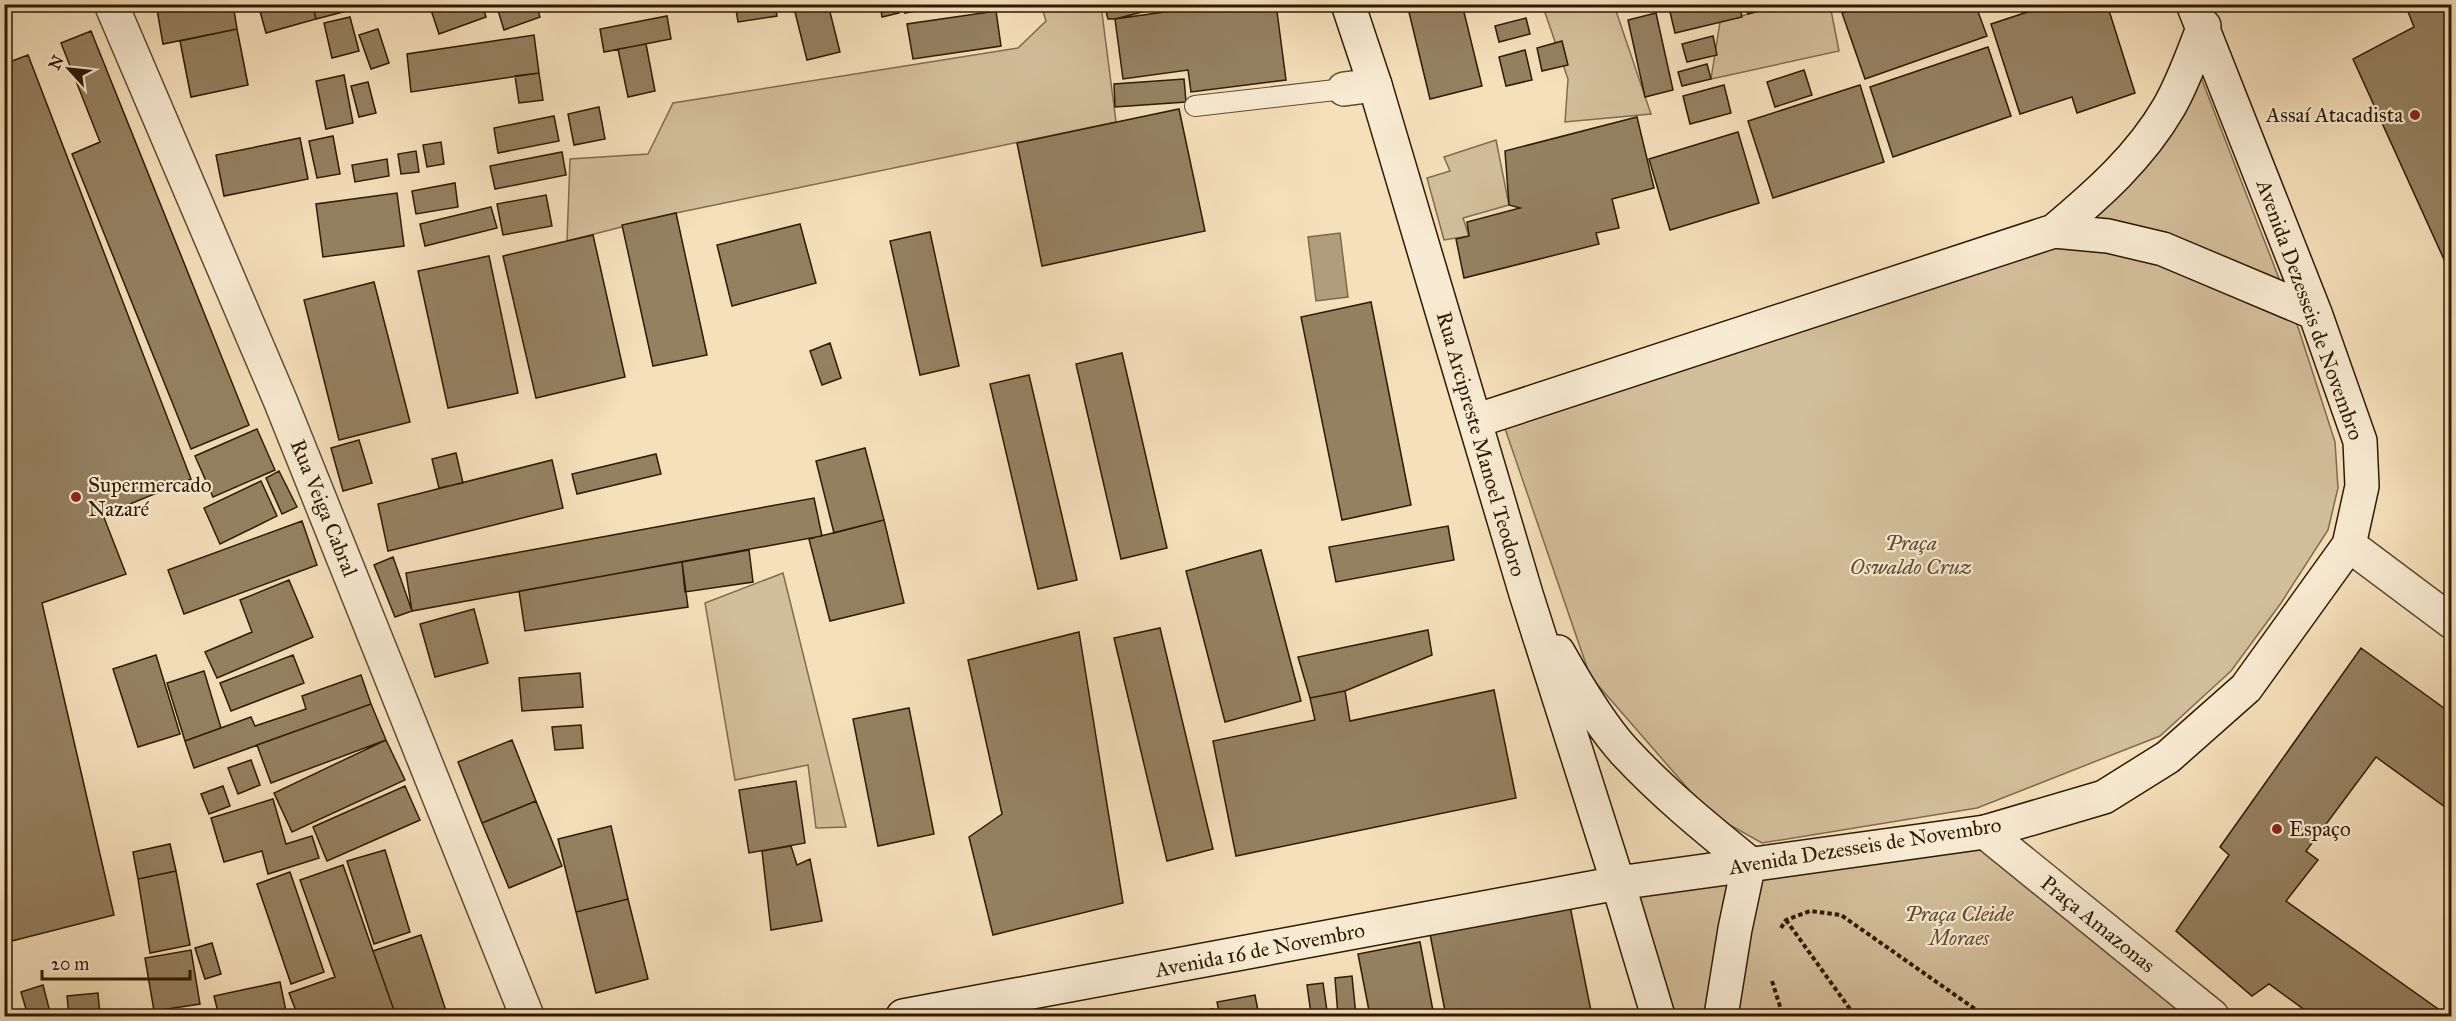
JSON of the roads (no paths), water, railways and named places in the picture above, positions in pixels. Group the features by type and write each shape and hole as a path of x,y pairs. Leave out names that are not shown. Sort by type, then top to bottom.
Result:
{"main road":[{"name":"Rua Veiga Cabral","path":"111,4 280,400 527,1017"},
{"name":"Rua Arcipreste Manoel Teodoro","path":"1348,4 1360,87 1475,421 1526,594 1658,1017"},
{"path":"1475,421 2054,231 2106,187 2154,131 2184,78 2199,15"},
{"name":"Avenida Dezesseis de Novembro","path":"1618,883 1985,832 2104,797 2168,757 2246,688 2349,545 2362,486 2360,441 2315,313 2199,15"},
{"path":"2054,231 2108,236 2163,249 2315,313"},
{"path":"2349,545 2451,622"},
{"path":"1526,594 1576,684 1624,751 1680,806 1749,863 1722,998 1721,1017"},
{"name":"Praça Amazonas","path":"1985,832 2212,1017"},
{"name":"Avenida 16 de Novembro","path":"903,1017 953,1012 1618,883"}],"lane":[{"path":"1195,106 1360,87"}],"place":[{"name":"Assaí Atacadista","path":"2415,115"},
{"name":"Supermercado Nazaré","path":"76,497"},
{"name":"Espaço","path":"2277,829"}],"park label":[{"name":"Praça Oswaldo Cruz","path":"1911,555"},
{"name":"Praça Cleide Moraes","path":"1959,926"}]}
